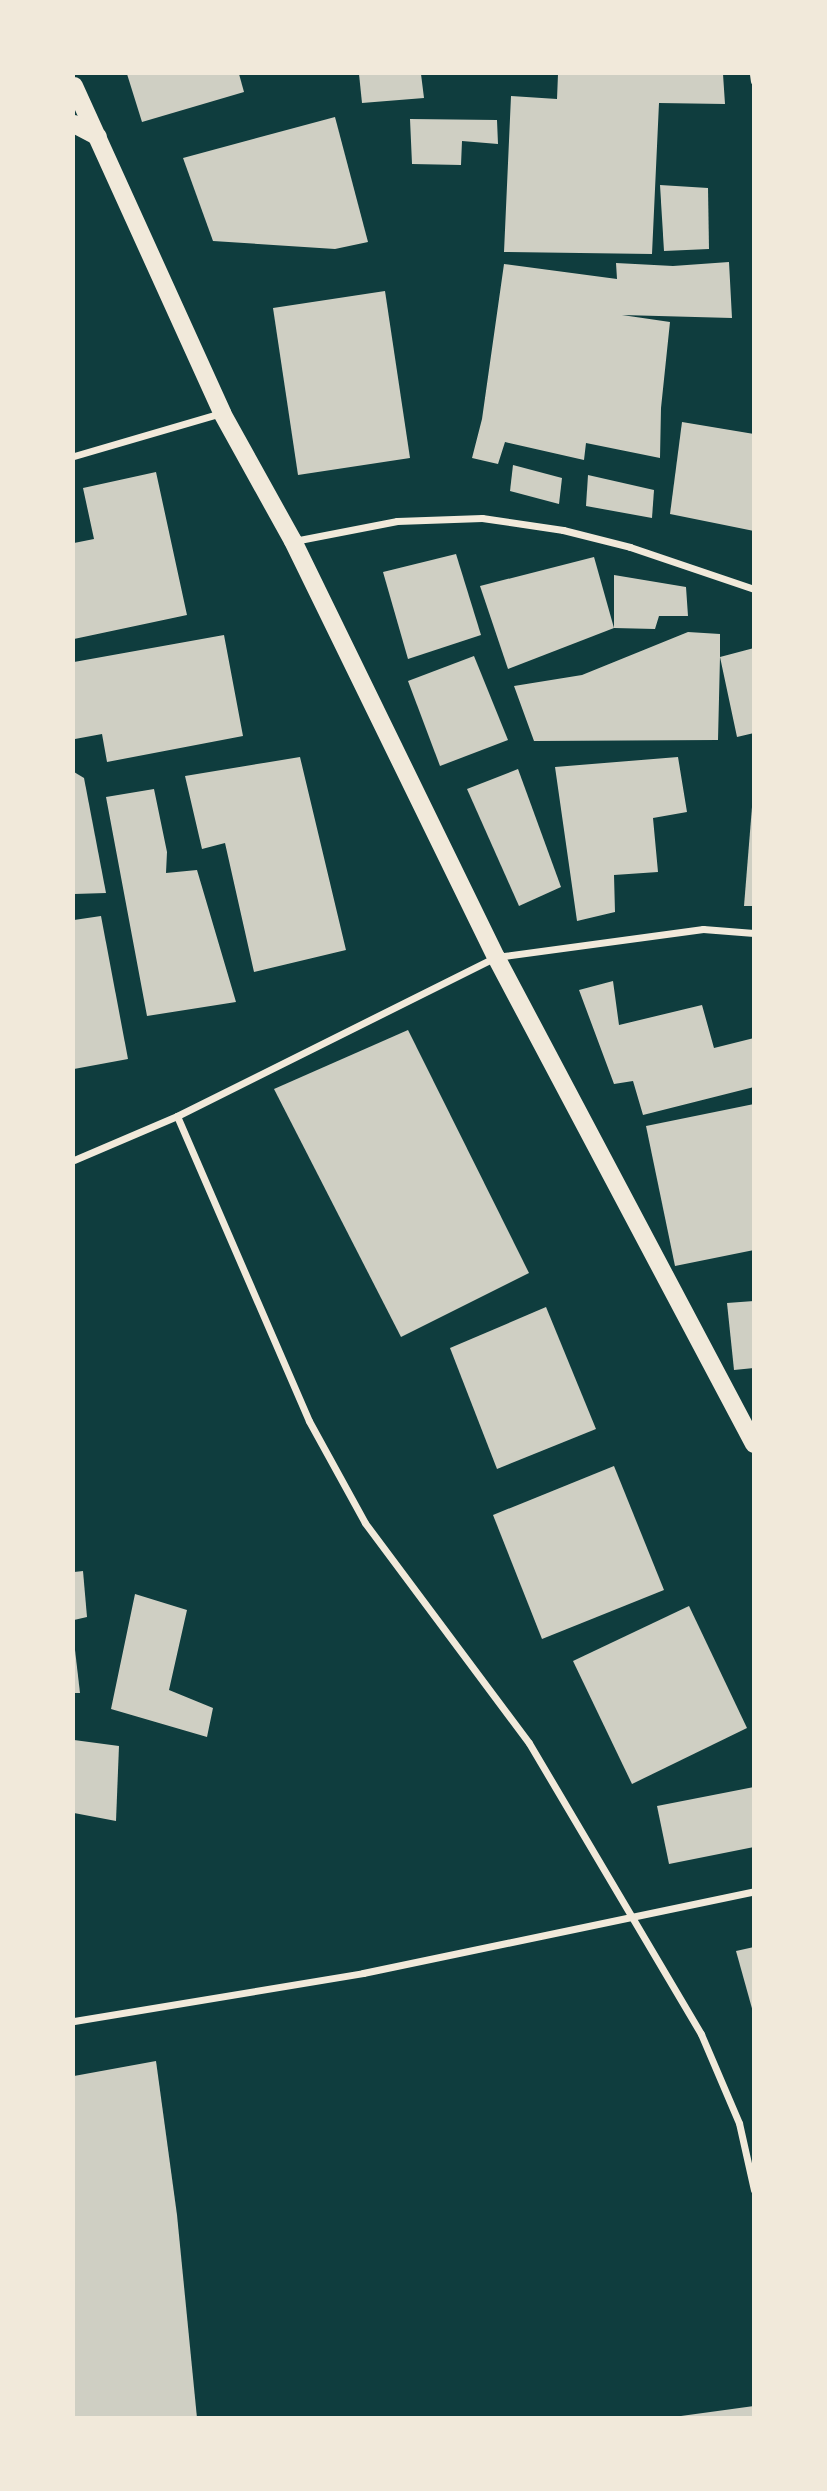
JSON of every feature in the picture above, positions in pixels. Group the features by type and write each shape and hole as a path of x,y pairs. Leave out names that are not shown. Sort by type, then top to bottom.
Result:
{"main road":[{"path":"74,86 222,413 293,541 496,957 754,1444"},
{"path":"74,124 98,137"}],"street":[{"path":"752,74 754,80"},
{"path":"74,456 222,413"},
{"path":"293,541 397,521 482,518 563,530 630,547 754,589"},
{"path":"74,1160 177,1116 496,957 703,929 754,933"},
{"path":"177,1116 309,1421 365,1523 529,1743 701,2034 739,2123 754,2190"},
{"path":"74,2021 363,1973 754,1891"}],"building":[{"path":"127,74 239,74 244,92 142,122"},
{"path":"359,74 421,74 424,98 362,103"},
{"path":"558,74 723,74 725,104 659,103 652,254 504,252 511,96 557,99"},
{"path":"335,117 368,242 335,249 213,241 183,158"},
{"path":"410,119 497,120 498,144 462,141 461,165 412,164"},
{"path":"660,185 708,188 709,249 664,251"},
{"path":"729,262 732,318 622,315 670,322 661,408 660,458 586,443 584,460 505,442 498,464 472,458 482,419 504,264 617,279 616,263 673,266"},
{"path":"385,291 410,458 298,475 273,308"},
{"path":"682,422 754,434 754,531 670,514"},
{"path":"513,465 562,478 559,504 510,491"},
{"path":"156,472 187,615 74,639 74,543 94,539 83,488"},
{"path":"588,475 654,490 652,518 586,506"},
{"path":"456,554 481,635 408,659 383,572"},
{"path":"594,557 614,628 508,669 480,586"},
{"path":"614,575 686,587 688,616 659,616 655,629 614,628"},
{"path":"688,632 720,634 718,740 534,741 514,686 582,675"},
{"path":"224,635 243,736 107,762 102,734 75,739 74,662"},
{"path":"754,648 754,733 737,737 720,657"},
{"path":"474,656 508,740 440,766 408,681"},
{"path":"300,757 346,950 254,972 225,843 202,849 185,776"},
{"path":"678,757 687,812 653,818 658,872 614,875 615,912 577,921 555,767"},
{"path":"518,769 561,887 519,906 467,789"},
{"path":"74,772 84,778 106,893 74,894"},
{"path":"154,789 167,852 166,873 197,870 236,1002 147,1016 106,797"},
{"path":"752,807 754,906 744,906"},
{"path":"101,916 128,1059 74,1069 74,920"},
{"path":"613,981 619,1025 702,1005 714,1048 754,1038 754,1087 643,1115 633,1081 614,1084 579,990"},
{"path":"408,1030 529,1273 401,1337 274,1089"},
{"path":"754,1104 754,1250 675,1266 646,1126"},
{"path":"754,1301 754,1368 734,1370 727,1303"},
{"path":"546,1307 596,1429 497,1469 450,1348"},
{"path":"614,1466 664,1590 542,1639 493,1515"},
{"path":"83,1571 87,1617 74,1620 74,1572"},
{"path":"135,1594 187,1610 169,1690 213,1708 207,1737 111,1709"},
{"path":"689,1606 747,1728 632,1784 573,1661"},
{"path":"75,1650 80,1693 74,1693"},
{"path":"74,1740 119,1746 116,1821 74,1813"},
{"path":"754,1787 754,1847 669,1864 657,1806"},
{"path":"754,1947 754,2012 753,2012 736,1951"},
{"path":"156,2061 177,2215 197,2418 74,2418 74,2076"},
{"path":"754,2406 754,2418 681,2418 681,2416"}]}
